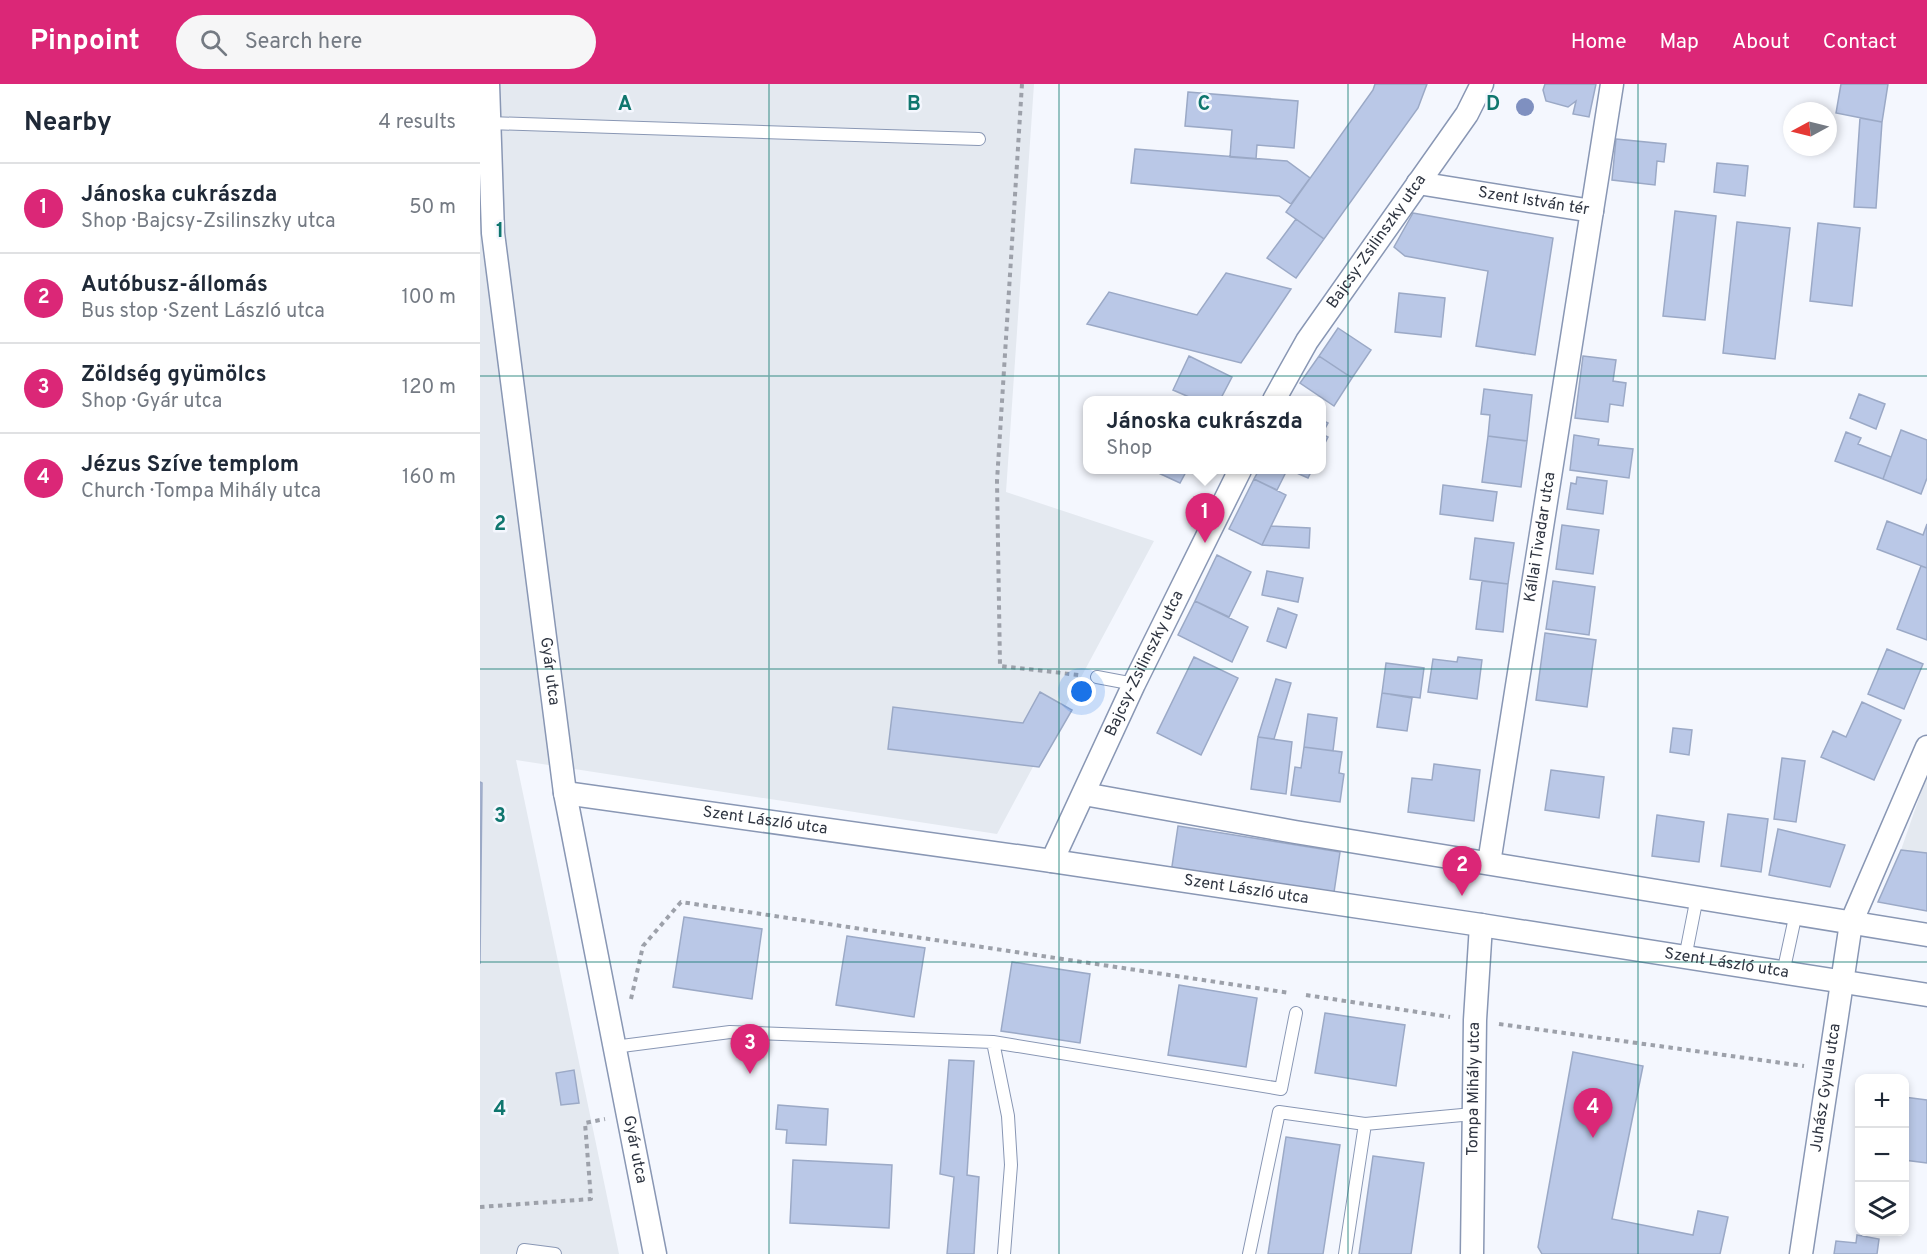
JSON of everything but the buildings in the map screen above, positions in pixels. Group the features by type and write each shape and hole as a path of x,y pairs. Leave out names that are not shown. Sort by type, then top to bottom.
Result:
{"street":[{"name":"Gyár utca","path":"488,84 493,233 565,794 655,1254"},
{"name":"Bajcsy-Zsilinszky utca","path":"1276,396 1307,341 1467,114 1482,84"},
{"name":"Szent István tér","path":"1418,183 1592,212 1612,84"},
{"name":"Kállai Tivadar utca","path":"1490,863 1592,212"},
{"name":"Bajcsy-Zsilinszky utca","path":"1052,861 1134,684 1238,474"},
{"name":"Juhász Gyula utca","path":"1801,1254 1851,923 1927,747"},
{"name":"Szent László utca","path":"565,794 1052,861 1927,995"},
{"path":"1084,794 1306,834 1927,935"},
{"name":"Tompa Mihály utca","path":"1472,1254 1474,1020 1481,925"}],"lane":[{"path":"489,123 979,139"},
{"path":"1097,677 1134,684"},
{"path":"1685,958 1697,897"},
{"path":"1784,973 1796,913"},
{"path":"1249,1254 1279,1112 1281,1089 1296,1013"},
{"path":"615,1047 730,1032 993,1042 1281,1089"},
{"path":"993,1042 1008,1116 1011,1165 1004,1254"},
{"path":"1279,1112 1365,1124 1473,1114"},
{"path":"1345,1254 1365,1124"},
{"path":"523,1254 524,1250 555,1254"}],"path":[{"path":"1022,84 997,481 1000,666 1097,677"},
{"path":"628,1009 643,946 681,902 1474,1020 1830,1070"},
{"path":"480,1207 591,1199 585,1123"}],"shaded area":[{"path":"480,84 1034,84 1006,492 1154,541 997,834 516,760 619,1254 480,1254"},
{"path":"1927,775 1927,911 1878,902 1901,850"}],"place":[{"name":"Jánoska cukrászda","path":"1205,543"},
{"name":"Autóbusz-állomás","path":"1462,896"},
{"name":"Zöldség gyümölcs","path":"750,1074"},
{"name":"Jézus Szíve templom","path":"1593,1138"}]}
